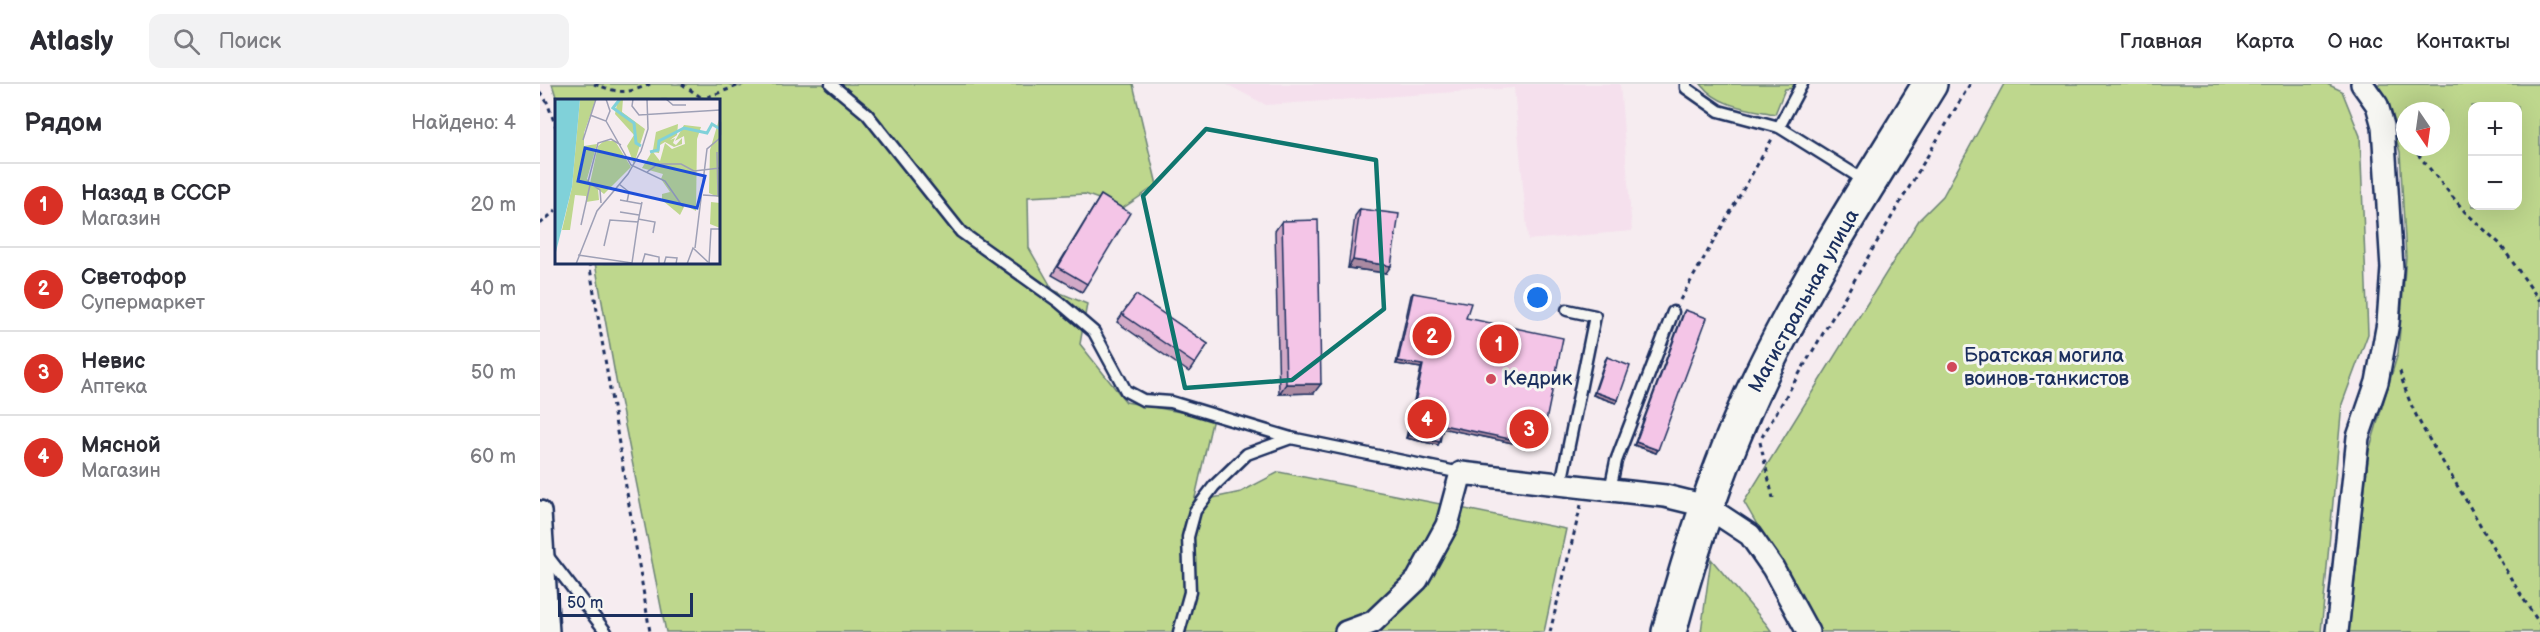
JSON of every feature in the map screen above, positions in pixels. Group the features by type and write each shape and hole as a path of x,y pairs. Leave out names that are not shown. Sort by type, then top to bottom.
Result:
{"main road":[{"name":"Магистральная улица","path":"1669,632 1706,506 1758,381 1782,334 1930,84"}],"street":[{"path":"2337,632 2358,437 2377,382 2388,323 2392,268 2383,126 2376,105 2362,84"},
{"path":"1346,632 1373,622 1417,580 1447,525 1461,473 1665,496 1706,506 1750,535 1773,568 1808,632"},
{"path":"540,512 548,632"}],"lane":[{"path":"831,84 867,114 960,232 1059,302 1094,332 1109,355 1126,391 1143,400 1171,402 1291,438 1461,473"},
{"path":"1686,84 1686,88 1719,111 1779,127 1869,184"},
{"path":"1779,127 1802,84"},
{"path":"1560,484 1595,316 1568,310"},
{"path":"1610,490 1616,461 1672,312"},
{"path":"1179,632 1190,592 1188,537 1195,512 1214,486 1247,454 1291,438"},
{"path":"543,549 606,632"}],"path":[{"path":"594,84 618,93 650,84"},
{"path":"682,84 700,99 743,84"},
{"path":"1773,498 1760,442 1970,84"},
{"path":"540,92 548,102 555,124"},
{"path":"1672,312 1779,127"},
{"path":"2419,156 2465,212 2500,243 2540,301"},
{"path":"540,224 555,211"},
{"path":"589,264 650,632"},
{"path":"2399,369 2404,392 2429,442 2455,482 2514,587 2540,624"},
{"path":"1550,632 1586,487"}],"highlighted area":[{"path":"1206,129 1376,160 1384,309 1292,380 1185,388 1143,196"}],"shaded area":[{"path":"1226,84 1620,84 1632,231 1528,240 1514,88 1266,105"}],"green space":[{"path":"552,84 727,84 741,87 742,84 1133,84 1157,185 1123,208 1085,194 1028,197 1029,248 1053,290 1087,304 1080,344 1126,402 1213,418 1194,502 1241,492 1279,472 1566,529 1544,632 666,632 595,264 720,264 720,99 557,99"},
{"path":"1701,84 1797,84 1797,88 1785,89 1775,114 1725,102 1708,92"},
{"path":"2004,84 2327,84 2342,91 2360,136 2368,334 2342,404 2321,632 1819,632 1744,502 1919,220 1943,196"},
{"path":"2376,84 2540,84 2540,632 2349,632 2369,451 2398,353 2406,257 2400,156 2450,156 2450,102 2396,102 2396,138 2389,113"},
{"path":"1711,559 1767,625 1772,632 1701,632"}],"building":[{"path":"1101,195 1130,213 1087,284 1058,267"},
{"path":"1360,209 1399,214 1391,266 1353,260"},
{"path":"1318,220 1321,384 1286,384 1282,221"},
{"path":"1413,293 1471,303 1466,318 1563,338 1544,431 1524,442 1443,425 1440,442 1408,435 1423,365 1398,361"},
{"path":"1136,295 1208,344 1195,364 1122,314"},
{"path":"1685,310 1707,318 1658,450 1636,442"},
{"path":"1607,357 1630,366 1618,400 1595,392"}],"place":[{"name":"Светофор","path":"1432,336"},
{"name":"Назад в СССР","path":"1499,344"},
{"name":"Братская могила воинов-танкистов","path":"1952,367"},
{"name":"Кедрик","path":"1491,379"},
{"name":"Мясной","path":"1427,419"},
{"name":"Невис","path":"1529,429"}]}
